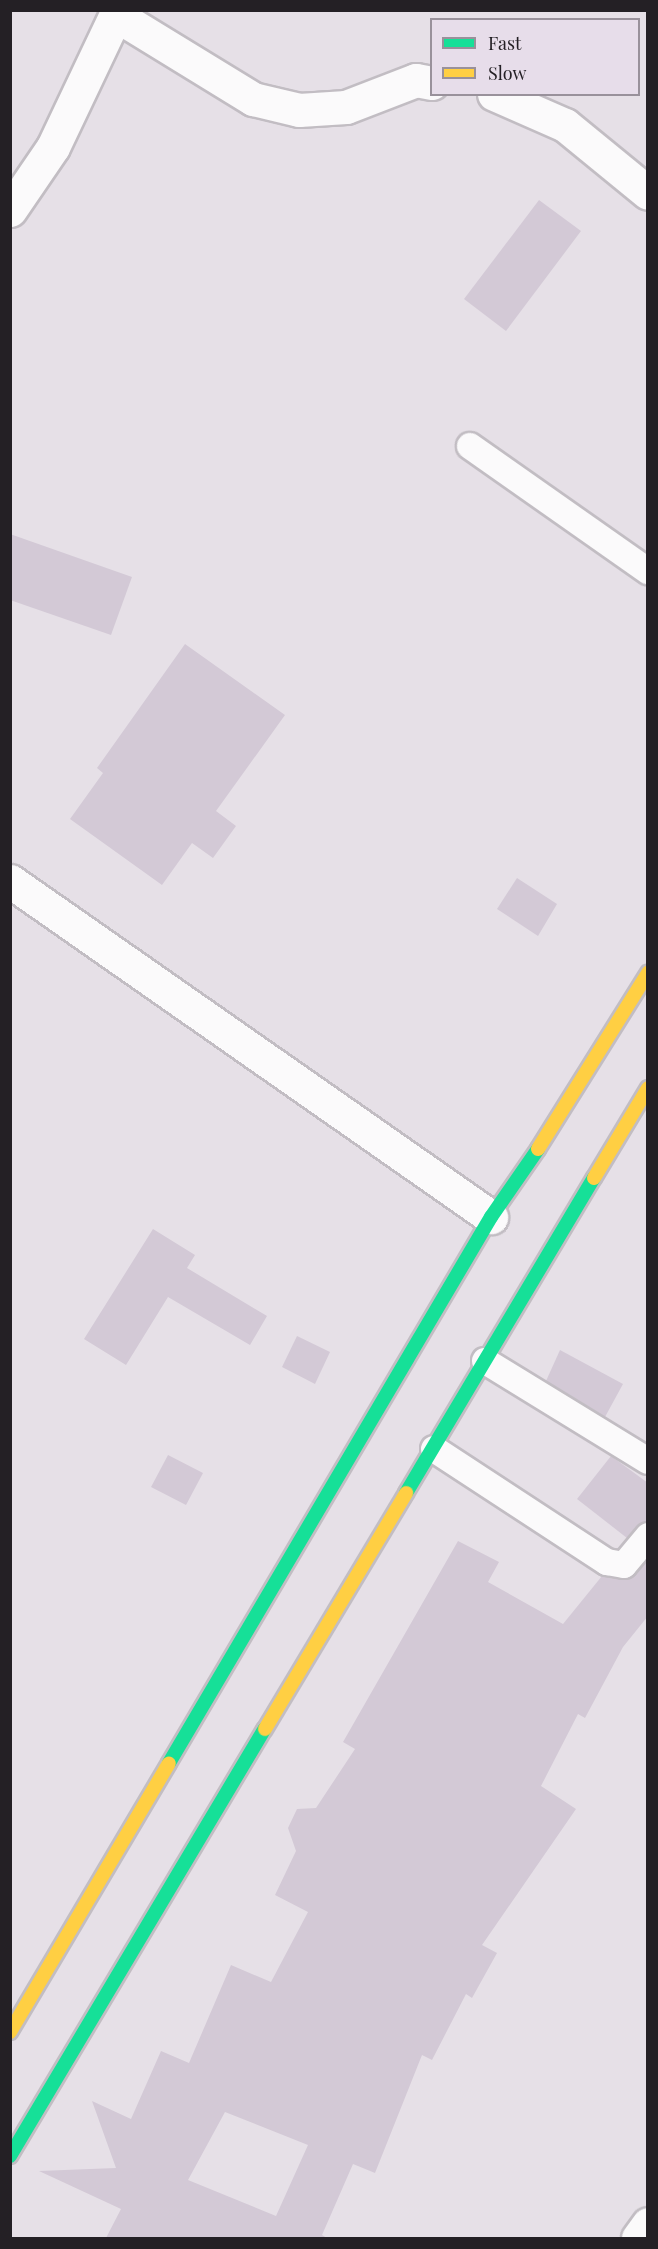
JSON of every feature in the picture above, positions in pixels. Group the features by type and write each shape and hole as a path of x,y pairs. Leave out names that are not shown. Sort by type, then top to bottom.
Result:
{"main road":[{"path":"10,2032 491,1217 569,1104 648,973"},
{"path":"10,2156 435,1449 648,1088"}],"street":[{"path":"10,210 53,147 117,13 253,99 299,110 346,107 416,81 430,83"},
{"path":"499,96 565,125 648,193"},
{"path":"10,881 491,1217"},
{"path":"638,2238 648,2224"}],"lane":[{"path":"470,446 648,571"},
{"path":"485,1361 648,1461"},
{"path":"435,1449 607,1562 624,1565 648,1536"}],"building":[{"path":"539,200 581,231 506,331 464,299"},
{"path":"10,534 132,577 111,635 10,600"},
{"path":"185,644 285,715 216,811 236,826 213,858 192,843 162,885 70,819 103,773 97,768"},
{"path":"517,878 557,904 538,936 497,909"},
{"path":"153,1229 195,1255 187,1268 267,1316 250,1345 168,1297 126,1365 84,1339"},
{"path":"297,1336 330,1352 315,1384 282,1367"},
{"path":"560,1350 623,1384 605,1417 546,1381"},
{"path":"168,1455 203,1473 186,1505 151,1487"},
{"path":"611,1456 648,1483 648,1521 627,1538 577,1499"},
{"path":"458,1541 499,1562 488,1582 563,1624 602,1576 629,1579 648,1560 648,1616 623,1647 585,1718 578,1714 541,1786 576,1809 482,1945 497,1953 472,1998 466,1994 432,2060 422,2055 375,2173 353,2164 322,2235 327,2238 106,2238 121,2209 39,2171 116,2168 92,2101 131,2119 161,2051 189,2063 231,1965 271,1982 308,1912 275,1895 296,1851 288,1828 297,1809 316,1808 355,1749 343,1742","holes":["225,2112 308,2145 276,2216 188,2180"]}],"traffic: fast":[{"path":"169,1763 491,1217 538,1149"},
{"path":"406,1493 594,1178"},
{"path":"10,2156 265,1729"}],"traffic: slow":[{"path":"538,1149 648,973"},
{"path":"594,1178 648,1088"},
{"path":"265,1729 406,1493"},
{"path":"10,2032 169,1763"}]}
